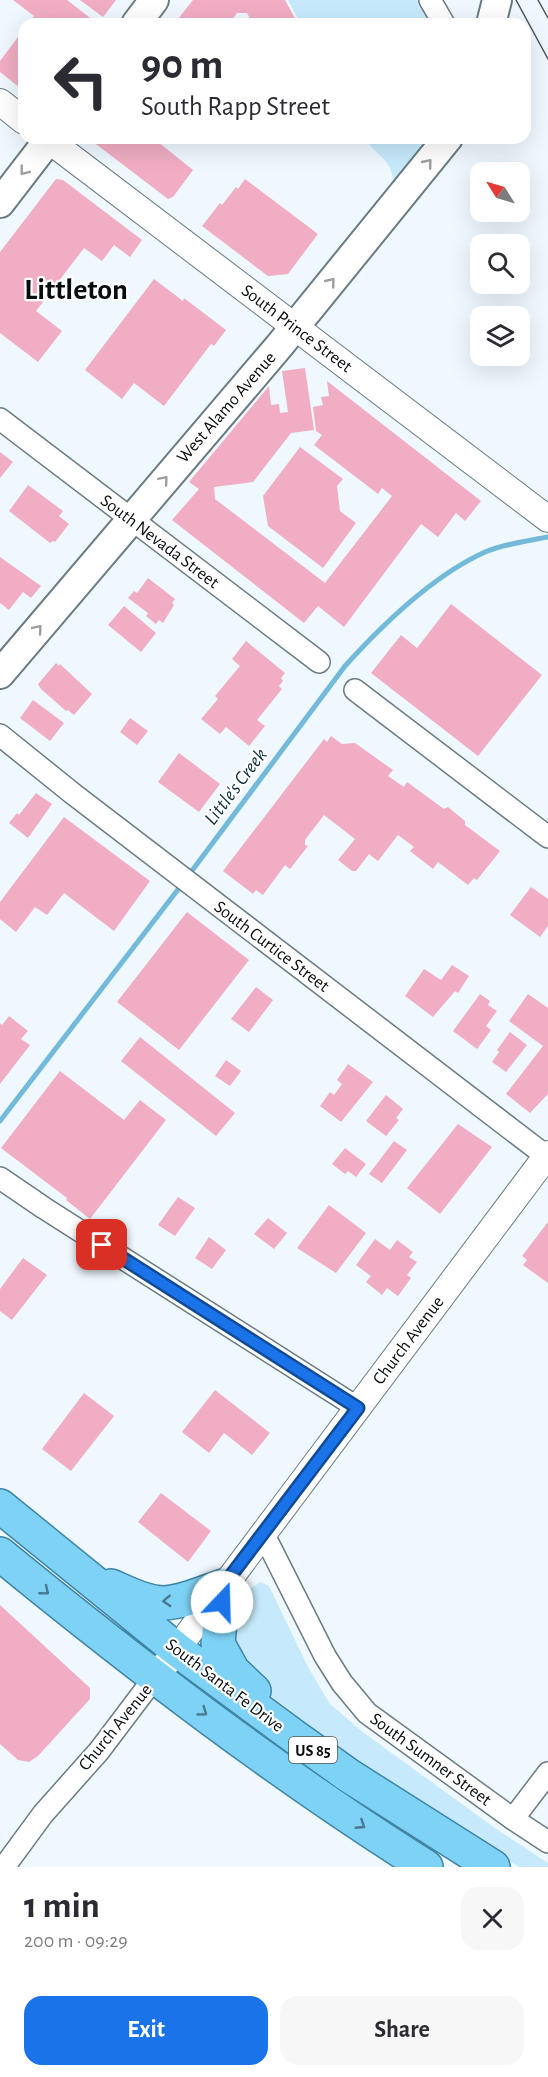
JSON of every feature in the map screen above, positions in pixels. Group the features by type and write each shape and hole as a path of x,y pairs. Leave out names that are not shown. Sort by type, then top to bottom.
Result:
{"highway":[{"name":"South Santa Fe Drive","path":"0,1506 176,1649 348,1775 493,1867"},
{"name":"South Santa Fe Drive","path":"0,1554 155,1677 329,1804 426,1867"},
{"path":"89,1578 142,1598 164,1603 188,1598 223,1586 218,1644 241,1681 338,1753 426,1811 440,1824 455,1844"}],"main road":[{"path":"140,18 154,0"},
{"path":"492,18 497,0"},
{"path":"0,203 44,144"},
{"name":"West Alamo Avenue","path":"0,674 295,326 443,144"}],"street":[{"path":"430,0 440,18"},
{"path":"0,102 18,116"},
{"name":"South Prince Street","path":"55,144 548,519"},
{"name":"South Nevada Street","path":"0,419 319,662"},
{"path":"355,690 548,837"},
{"name":"South Curtice Street","path":"0,735 547,1155"},
{"name":"Church Avenue","path":"4,1867 43,1814 99,1751 547,1155"},
{"path":"0,1178 358,1408"},
{"name":"South Sumner Street","path":"263,1533 325,1656 342,1683 367,1713 548,1842"},
{"path":"513,1819 548,1773"}],"shaded area":[{"path":"288,0 417,0 428,18 298,18"},
{"path":"369,144 426,144 399,180 393,181 390,167"},
{"path":"260,1582 269,1586 308,1667 330,1704 364,1733 495,1828 548,1863 548,1867 519,1867 344,1752 236,1669 229,1618 250,1589"}],"building":[{"path":"13,0 67,0 90,18 32,18 34,16"},
{"path":"80,0 116,0 103,17"},
{"path":"193,0 285,0 295,18 250,18 247,13 237,13 233,18 179,18"},
{"path":"18,37 18,86 0,72 0,61"},
{"path":"96,144 160,144 193,170 173,197 168,199"},
{"path":"56,179 63,180 142,240 130,257 114,245 102,261 84,248 36,311 62,331 38,362 0,333 0,252"},
{"path":"245,179 318,234 288,274 268,276 202,226 220,203 222,205"},
{"path":"154,279 183,301 184,298 226,330 214,346 211,344 164,406 134,383 122,399 85,370"},
{"path":"305,368 314,430 291,433 253,482 214,487 215,499 325,583 392,496 382,488 378,494 314,445 322,435 316,431 313,407 323,405 321,397 329,396 327,381 481,501 465,521 456,513 438,537 421,524 344,627 318,606 304,623 172,520 199,489 189,482 269,386 271,405 279,404 280,413 288,412 282,371"},
{"path":"300,447 343,479 337,486 340,511 356,523 323,568 268,526 263,496"},
{"path":"0,452 13,462 0,478"},
{"path":"28,485 63,511 59,516 69,524 55,542 50,543 9,511"},
{"path":"0,557 41,586 31,598 23,592 9,610 0,603"},
{"path":"148,578 175,599 163,623 159,620 156,624 146,616 148,613 128,598 134,591 137,593"},
{"path":"451,604 542,675 478,756 371,673 401,635 417,648"},
{"path":"124,606 156,633 141,652 108,625"},
{"path":"246,641 285,673 279,686 282,689 257,720 265,726 249,746 226,727 220,734 201,719 218,699 215,696 240,666 232,659"},
{"path":"56,663 59,666 60,664 92,694 74,715 66,711 38,684"},
{"path":"33,700 64,723 50,741 20,718"},
{"path":"130,718 148,731 137,745 120,732"},
{"path":"331,736 342,744 355,743 393,770 388,776 404,787 407,782 444,809 448,807 465,821 465,825 500,851 477,880 474,878 468,885 438,862 433,869 410,851 414,847 398,835 378,861 369,854 356,871 352,871 338,860 355,839 324,815 305,840 305,845 308,846 290,869 285,865 263,895 256,890 253,894 223,871 324,739 327,742"},
{"path":"179,753 220,784 199,812 158,782"},
{"path":"36,793 52,804 28,838 9,823 17,813 19,815"},
{"path":"64,817 150,881 114,931 64,893 47,915 35,907 16,932 0,919 0,902"},
{"path":"531,887 548,899 548,926 540,937 510,915"},
{"path":"187,912 249,960 179,1050 117,1002"},
{"path":"452,965 469,976 458,993 455,991 433,1017 405,996 424,969 441,980"},
{"path":"256,987 273,1000 249,1032 231,1019"},
{"path":"480,994 490,1001 488,1005 497,1011 486,1026 491,1030 477,1049 453,1031"},
{"path":"528,994 548,1008 548,1094 530,1113 506,1094 543,1046 509,1021"},
{"path":"9,1016 28,1031 21,1039 30,1045 0,1084 0,1023 2,1025"},
{"path":"510,1032 527,1045 506,1072 492,1062 499,1052 497,1050"},
{"path":"140,1037 235,1113 216,1136 121,1061"},
{"path":"226,1060 241,1071 230,1086 215,1076"},
{"path":"348,1064 373,1082 341,1122 320,1106 330,1092 334,1095 342,1084 337,1080"},
{"path":"60,1071 124,1120 140,1100 166,1120 90,1219 66,1200 67,1198 1,1148"},
{"path":"386,1095 403,1109 396,1118 399,1120 386,1136 366,1121"},
{"path":"458,1124 492,1147 440,1214 407,1188"},
{"path":"394,1141 407,1150 382,1183 369,1174"},
{"path":"345,1148 366,1164 356,1177 348,1171 345,1174 332,1164"},
{"path":"178,1197 195,1208 175,1236 158,1225"},
{"path":"329,1205 366,1233 336,1273 297,1248"},
{"path":"268,1218 287,1233 274,1249 254,1234"},
{"path":"548,1222 548,1283 523,1265 527,1260 522,1256"},
{"path":"209,1237 226,1250 212,1269 195,1258"},
{"path":"375,1239 390,1250 397,1240 413,1252 409,1257 417,1262 407,1275 411,1278 398,1296 387,1288 382,1295 366,1282 371,1276 356,1265"},
{"path":"23,1258 47,1275 12,1320 0,1311 0,1289"},
{"path":"215,1390 270,1433 252,1455 224,1433 209,1453 182,1432"},
{"path":"84,1393 114,1416 71,1471 42,1449"},
{"path":"161,1493 211,1531 188,1562 138,1522"},
{"path":"0,1605 90,1688 90,1699 38,1756 29,1762 18,1760 0,1744"}],"waterway":[{"name":"Little's Creek","path":"188,876 345,666 375,634 409,602 465,562 500,547 548,537"},
{"name":"Little's Creek","path":"0,1121 183,883"}],"tram line":[{"path":"516,0 526,18"},
{"path":"538,0 548,18"},
{"path":"531,28 548,59"}],"district":[{"name":"Littleton","path":"76,289"}],"route":[{"path":"102,1245 358,1408 223,1586 222,1602"}]}
